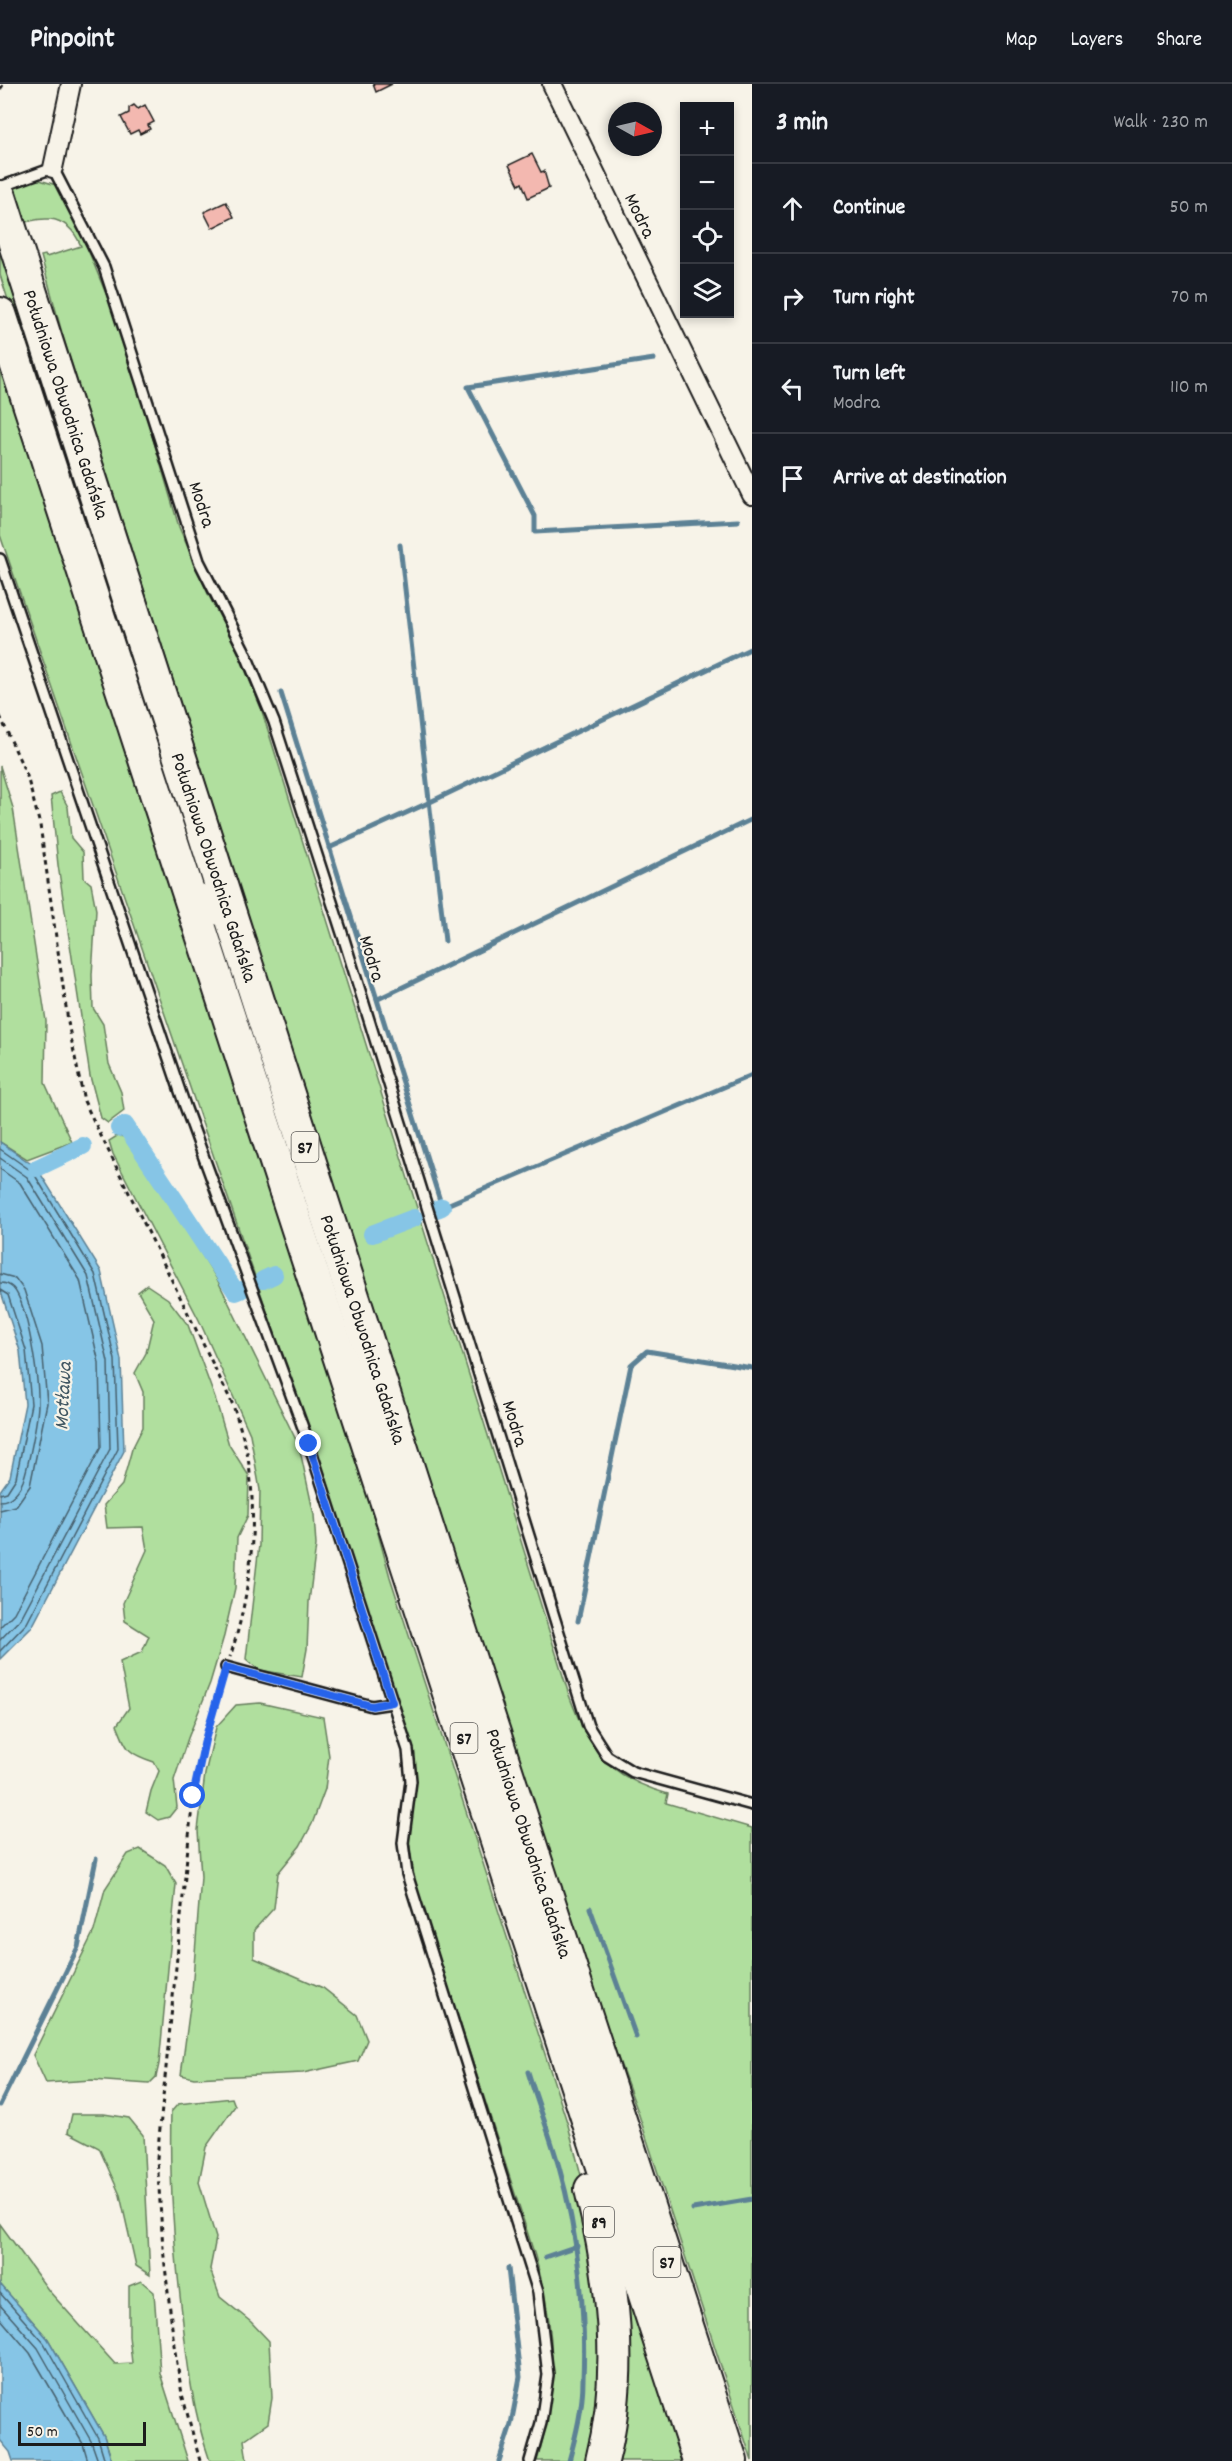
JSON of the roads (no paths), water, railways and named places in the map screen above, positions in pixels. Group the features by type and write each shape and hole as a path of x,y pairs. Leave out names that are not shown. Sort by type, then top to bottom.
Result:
{"highway":[{"name":"Południowa Obwodnica Gdańska","path":"0,197 731,2461"},
{"name":"Południowa Obwodnica Gdańska","path":"0,314 699,2461"},
{"name":"89","path":"571,2067 574,2123 598,2218 614,2323 616,2363 613,2398 609,2436 602,2461"}],"street":[{"path":"52,168 71,84"},
{"name":"Modra","path":"552,84 752,495"}],"lane":[{"path":"0,187 52,168"},
{"name":"Modra","path":"52,168 104,267 199,561 244,650 274,722 343,936 588,1726 607,1756 633,1772 752,1805"},
{"path":"0,559 185,1106 309,1444 408,1750 411,1781 403,1843 407,1874 538,2292 548,2375 541,2423 530,2461"},
{"path":"184,768 195,838"},
{"path":"152,778 186,853"},
{"path":"195,874 220,926"},
{"path":"203,884 229,1017"},
{"path":"230,946 260,1008"},
{"path":"226,1667 372,1706 392,1702"}],"water":[{"name":"Motława","path":"0,1142 37,1168 101,1271 121,1360 124,1451 32,1627 0,1659 0,1491 10,1477 25,1404 20,1351 0,1289"},
{"path":"0,2284 48,2339 104,2436 112,2461 13,2461 10,2452 0,2440"}],"waterway":[{"path":"654,359 468,387 535,516 535,532 738,521"},
{"path":"400,545 445,941"},
{"path":"329,848 752,648"},
{"path":"281,693 442,1207 752,1075"},
{"path":"378,999 752,819"},
{"path":"119,1128 125,1125 236,1292 241,1290"},
{"path":"37,1168 83,1146"},
{"path":"437,1209 442,1207"},
{"path":"372,1234 414,1218"},
{"path":"263,1280 274,1275"},
{"path":"578,1621 631,1365 647,1351 752,1368"},
{"path":"0,2105 78,1947 96,1859"},
{"path":"590,1908 636,2037"},
{"path":"528,2072 566,2192 576,2245 582,2300 583,2390 579,2421 569,2461"},
{"path":"693,2209 752,2199"},
{"path":"545,2257 577,2246"},
{"path":"499,2461 511,2424 520,2377 508,2268"}]}
